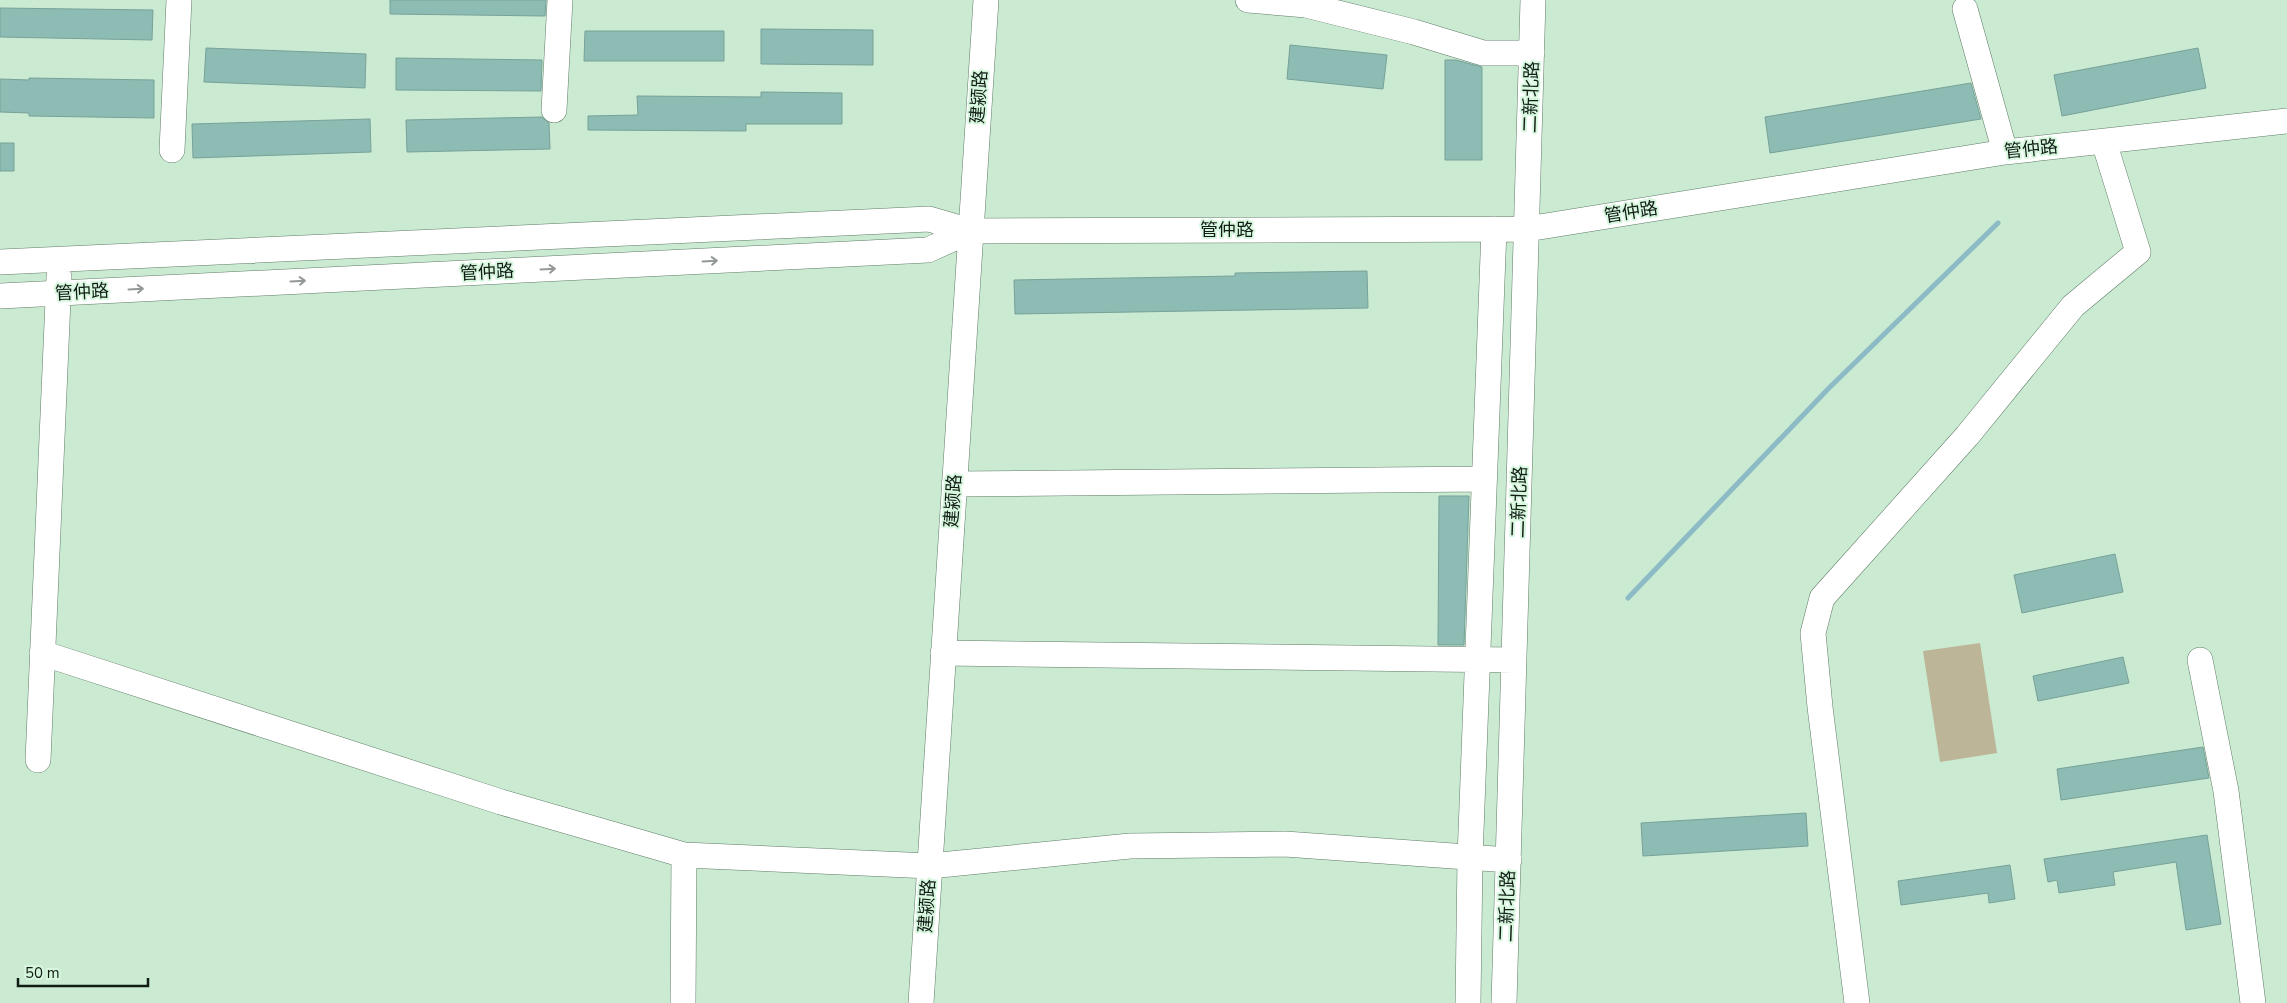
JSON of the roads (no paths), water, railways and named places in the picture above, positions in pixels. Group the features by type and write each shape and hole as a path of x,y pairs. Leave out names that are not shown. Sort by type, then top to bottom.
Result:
{"street":[{"path":"172,150 179,0"},
{"path":"554,110 560,0"},
{"name":"建颍路","path":"921,1003 986,0"},
{"path":"1248,0 1306,5 1414,32 1483,53 1532,53"},
{"name":"二新北路","path":"1504,1003 1533,0"},
{"path":"1965,9 2005,152"},
{"name":"管仲路","path":"0,262 929,219 970,231 1527,229 2005,152 2287,121"},
{"path":"1857,1003 1821,717 1814,642 1814,633 1822,598 1967,436 2073,306 2138,252 2104,142"},
{"path":"1468,1003 1470,858 1494,229"},
{"name":"管仲路","path":"0,296 928,250 970,231"},
{"path":"38,760 59,260"},
{"path":"954,484 1484,479"},
{"path":"42,653 501,802 684,855 930,866 1130,846 1285,844 1509,860"},
{"path":"943,653 1514,660"},
{"path":"2200,660 2226,791 2253,1003"},
{"path":"683,1003 684,855"}],"waterway":[{"path":"1628,598 1829,388 1998,223"}]}
